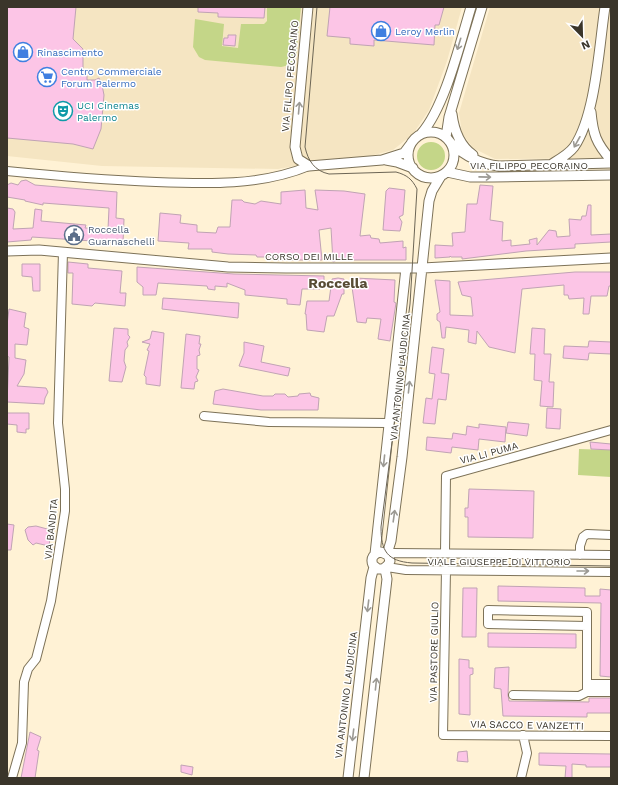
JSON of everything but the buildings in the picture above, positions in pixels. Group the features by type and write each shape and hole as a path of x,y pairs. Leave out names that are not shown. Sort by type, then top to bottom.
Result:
{"street":[{"name":"VIA FILIPO PECORAINO","path":"308,7 295,147 298,159 309,166"},
{"path":"382,160 404,152 428,127 439,102 471,7"},
{"path":"429,201 432,191 454,159 449,141 451,108 482,7"},
{"path":"550,165 563,158 574,148 582,132 590,109 605,7"},
{"path":"451,108 457,136 466,149 491,165"},
{"path":"590,109 593,134 602,150 611,160"},
{"path":"421,134 430,132 438,133 449,141"},
{"name":"VIA FILIPPO PECORAINO","path":"449,141 462,154 486,165 611,163"},
{"path":"410,145 408,157 413,168"},
{"path":"7,170 110,180 218,183 278,176 309,166 382,160 397,162 413,168 423,176 429,178 444,174"},
{"name":"VIA FILIPPO PECORAINO","path":"444,174 478,177 611,175"},
{"path":"423,176 428,191 429,201"},
{"name":"VIA ANTONINO LAUDICINA","path":"387,554 391,542 402,457 429,201"},
{"name":"CORSO DEI MILLE","path":"7,251 40,250 228,267 423,268 611,258"},
{"name":"VIA BANDITA","path":"12,778 22,743 24,682 28,670 36,659 51,601 65,511 66,488 58,423 63,252"},
{"name":"VIA ANTONINO LAUDICINA","path":"375,554 388,422 406,268"},
{"path":"204,416 269,422 388,422"},
{"name":"VIA LI PUMA","path":"445,553 446,476 611,430"},
{"name":"VIALE GIUSEPPE DI VITTORIO","path":"580,555 580,546 583,537 588,534 611,535"},
{"path":"364,778 387,579 382,568 372,560 375,554 381,552 387,554 390,561 382,568"},
{"name":"VIALE GIUSEPPE DI VITTORIO","path":"387,554 445,553 611,555"},
{"name":"VIA ANTONINO LAUDICINA","path":"348,778 370,592 382,568"},
{"name":"VIALE GIUSEPPE DI VITTORIO","path":"382,568 611,572"},
{"name":"VIA PASTORE GIULIO","path":"444,735 446,570"},
{"path":"587,626 488,624 488,610 587,612 587,626 587,688"},
{"path":"513,695 579,696 587,688 611,684"},
{"path":"587,688 611,692"},
{"name":"VIA SACCO E VANZETTI","path":"444,735 611,736"},
{"path":"522,778 527,753 523,735"}],"shaded area":[{"name":"Centro Commerciale Forum Palermo","path":"7,7 462,7 447,61 429,110 413,134 393,150 366,157 329,160 278,169 102,166 7,156"},
{"path":"490,7 611,7 611,158 495,159 473,148 462,133 459,113"}],"green space":[{"path":"267,7 301,7 296,57 290,64 281,67 205,60 199,57 193,47 195,19 224,24 222,46 238,48 241,24 264,24 267,21"},
{"path":"431,142 441,146 445,156 441,166 431,170 421,166 417,156 421,146"},
{"path":"579,449 611,450 611,477 578,475"}],"tram line":[{"path":"317,7 305,147 310,161 316,168 329,174 396,172 409,178 417,189 410,304 381,527 384,548 391,557 403,562 412,563 611,566"}],"place":[{"name":"Leroy Merlin","path":"381,31"},
{"name":"Rinascimento","path":"23,52"},
{"name":"Centro Commerciale Forum Palermo","path":"47,77"},
{"name":"UCI Cinemas Palermo","path":"63,111"},
{"name":"Roccella Guarnaschelli","path":"74,235"}],"district":[{"name":"Roccella","path":"338,283"}]}
